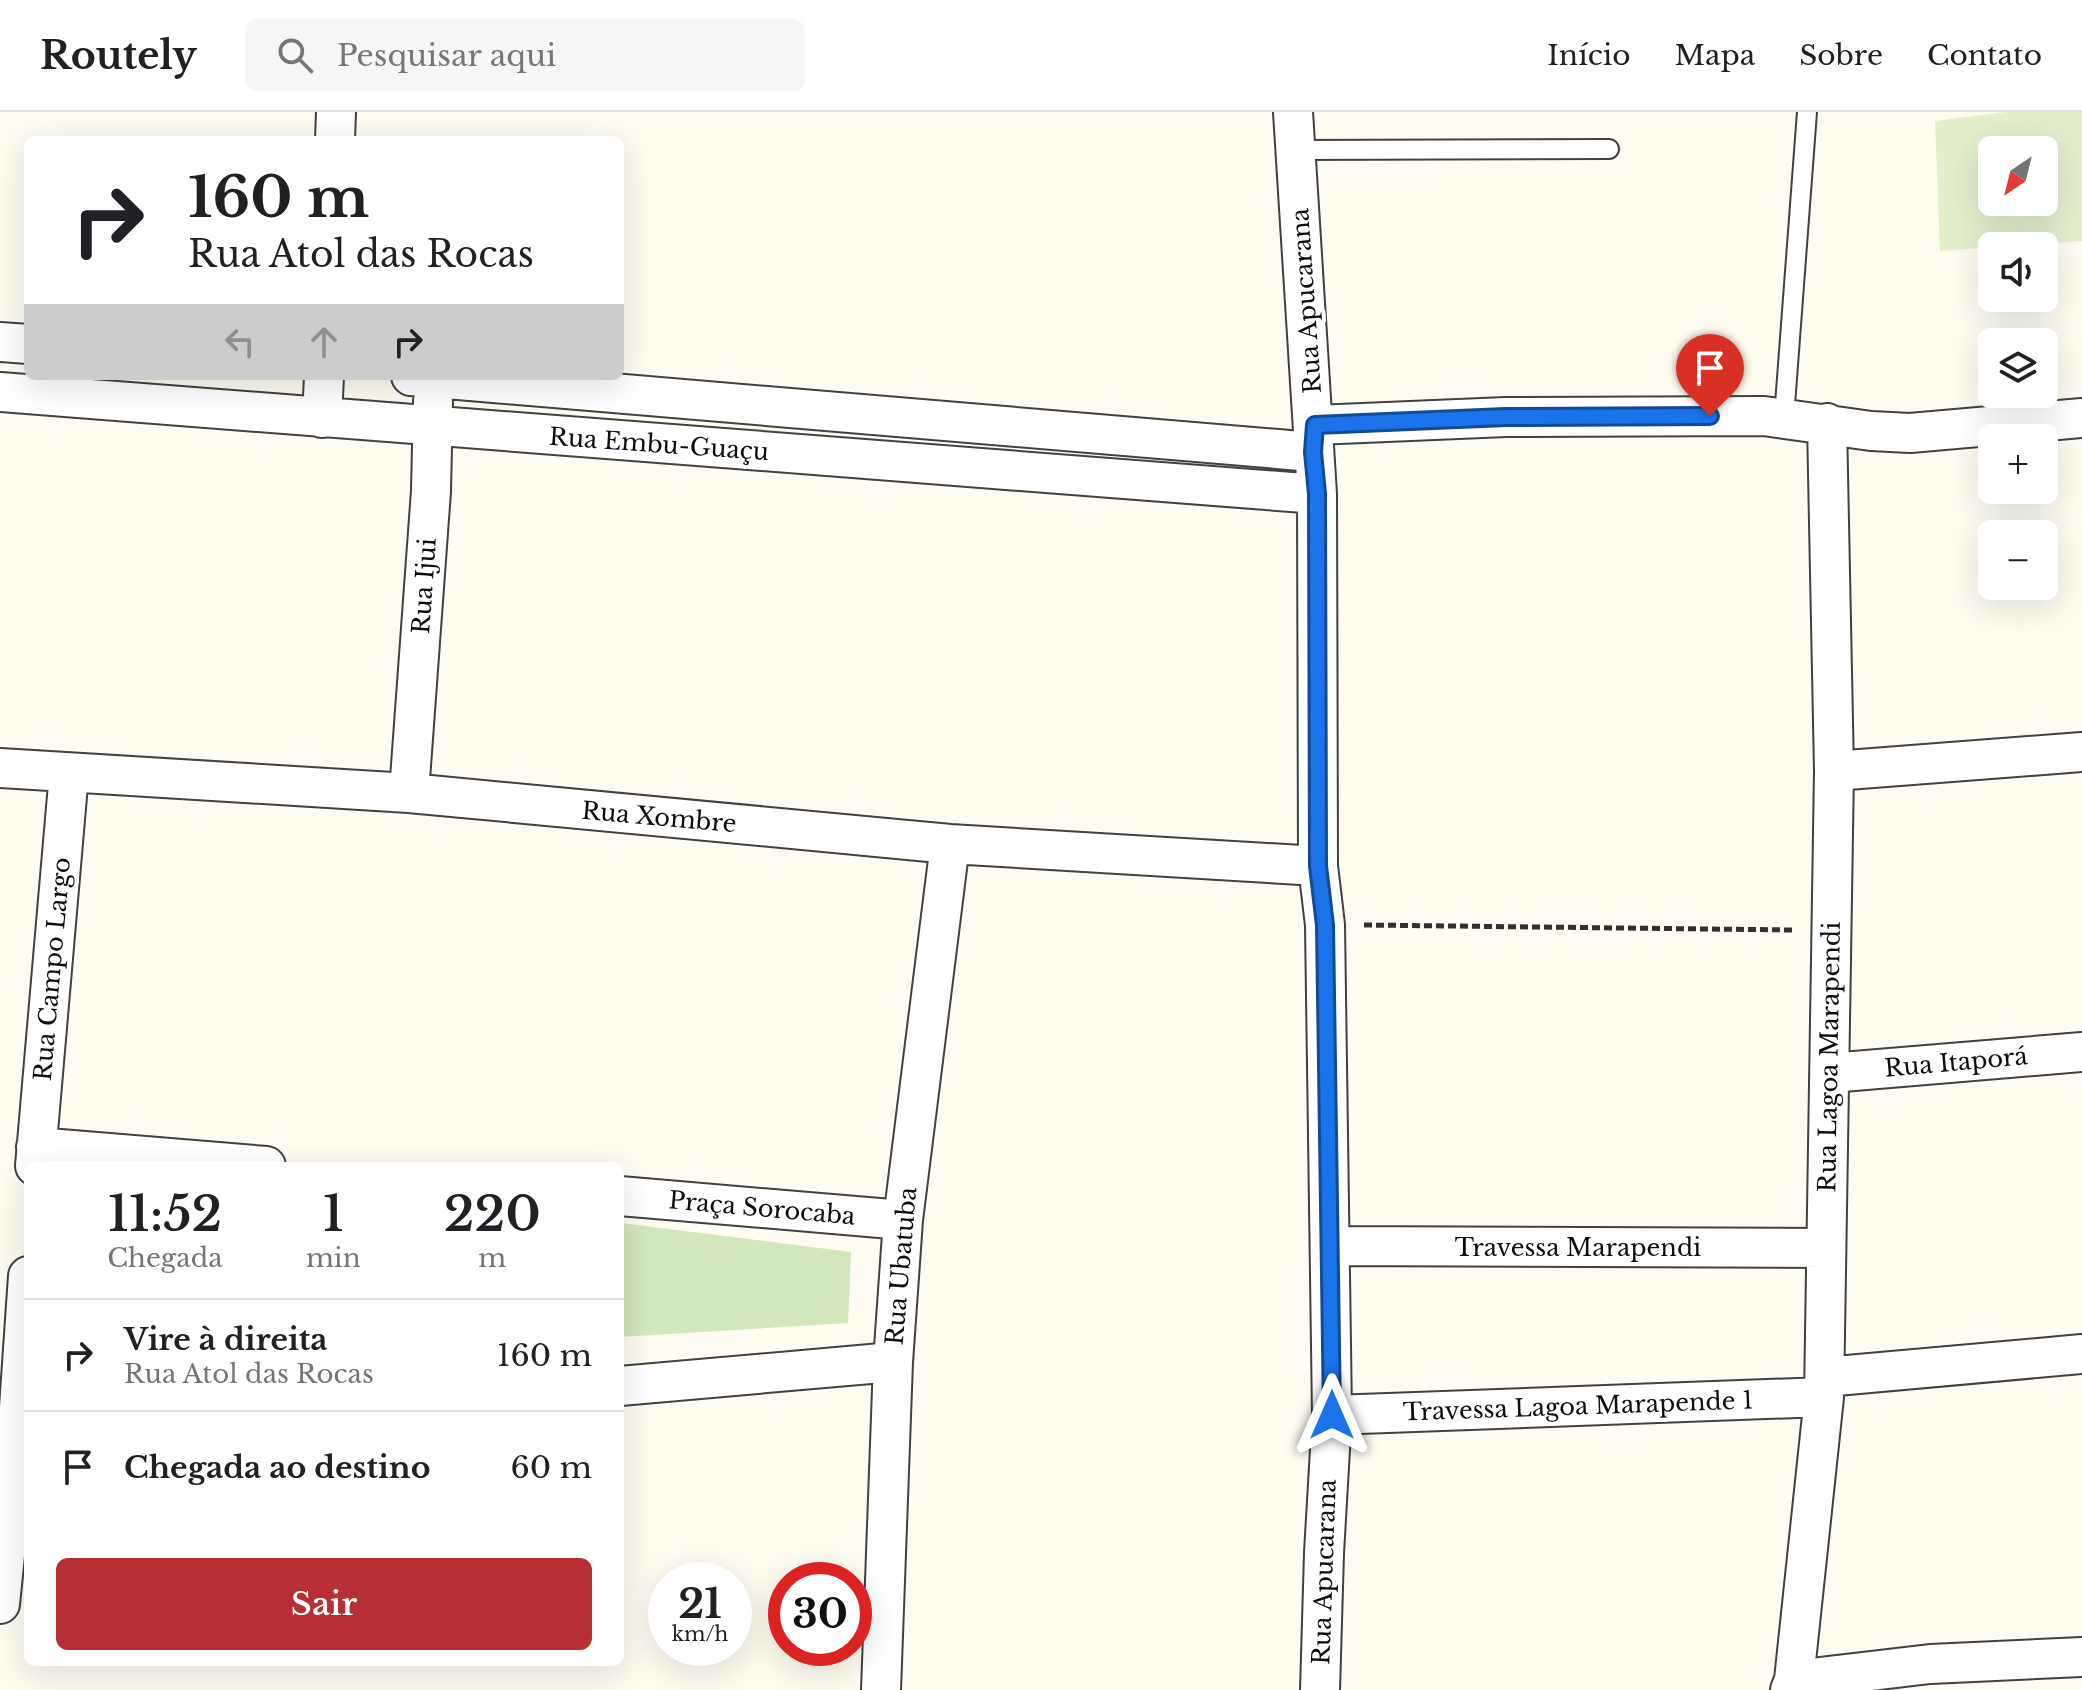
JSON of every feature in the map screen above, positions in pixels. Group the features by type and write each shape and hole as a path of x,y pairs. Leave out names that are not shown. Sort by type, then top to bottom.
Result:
{"street":[{"path":"335,136 336,112"},
{"name":"Rua Apucarana","path":"1293,112 1317,494 1318,866 1325,925 1331,1246 1332,1415 1320,1690"},
{"path":"0,342 24,344"},
{"path":"322,418 324,380"},
{"name":"Rua Ijui","path":"409,793 431,491 431,427 423,380"},
{"name":"Rua Embu-Guaçu","path":"467,380 1314,438 1506,417 1764,416 1871,431 1910,433 2082,418"},
{"name":"Rua Embu-Guaçu","path":"0,392 1317,494"},
{"name":"Rua Lagoa Marapendi","path":"1792,1685 1824,1387 1834,771 1827,423"},
{"path":"1834,771 2082,752"},
{"name":"Rua Xombre","path":"0,768 409,793 950,844 1318,866"},
{"name":"Rua Campo Largo","path":"36,1156 69,773"},
{"name":"Rua Ubatuba","path":"881,1690 893,1362 903,1220 950,844"},
{"name":"Rua Itaporá","path":"1830,1073 2082,1052"},
{"path":"36,1156 174,1162"},
{"name":"Praça Sorocaba","path":"624,1196 903,1220"},
{"name":"Travessa Marapendi","path":"1331,1246 1826,1248"},
{"name":"Travessa Lagoa Marapende 1","path":"1332,1415 1824,1387 2082,1354"},
{"path":"624,1386 893,1362"},
{"path":"0,1604 23,1437 24,1405"},
{"path":"1792,1685 1930,1664 2064,1669"}],"lane":[{"path":"1784,418 1807,112"},
{"path":"1294,150 1609,149"}],"path":[{"path":"1325,925 1831,930"}],"green space":[{"path":"2006,112 2082,112 2082,241 2058,243 2058,232 1978,232 1978,248 1940,251 1935,121"},
{"path":"624,1224 851,1252 848,1323 624,1337"}],"route":[{"path":"1332,1415 1325,925 1318,866 1315,425 1506,417 1710,416"}]}
